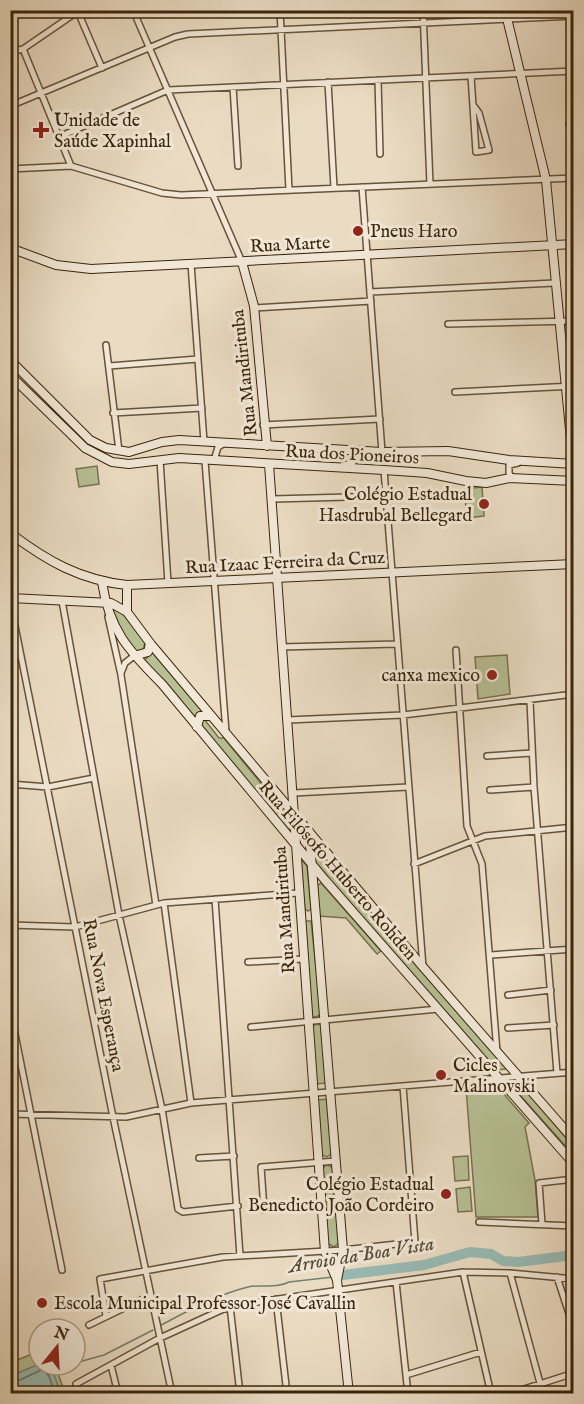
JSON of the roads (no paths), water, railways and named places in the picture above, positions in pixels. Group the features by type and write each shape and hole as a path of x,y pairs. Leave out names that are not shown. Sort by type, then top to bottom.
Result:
{"street":[{"path":"133,10 242,261"},
{"path":"280,10 289,190"},
{"path":"423,10 430,184"},
{"path":"505,10 546,180 555,283 570,386 573,466"},
{"path":"10,52 23,49 79,11 102,68"},
{"path":"10,106 188,34 573,16"},
{"path":"23,49 61,136 71,166"},
{"path":"61,136 168,90 573,70"},
{"path":"471,75 476,152 489,150 479,113 473,105"},
{"path":"378,80 380,154"},
{"path":"328,82 334,188"},
{"path":"233,87 238,166"},
{"path":"10,169 71,166 162,193 573,178"},
{"path":"362,187 382,452"},
{"name":"Rua Marte","path":"10,248 56,265 92,269 573,244"},
{"name":"Rua Mandirituba","path":"242,261 254,308 263,425 267,446"},
{"path":"191,264 204,442"},
{"path":"370,292 555,283"},
{"path":"254,308 371,301"},
{"path":"448,324 573,321"},
{"path":"10,360 90,440 119,451 106,345"},
{"path":"108,366 198,359"},
{"name":"Rua dos Pioneiros","path":"10,375 86,448 112,462 129,464 178,458 427,473 466,482 486,483 512,478 573,481"},
{"path":"455,392 570,386"},
{"path":"113,413 202,408"},
{"path":"263,425 380,419"},
{"name":"Rua dos Pioneiros","path":"119,451 129,452 162,442 204,442 382,452 448,451 573,466"},
{"path":"219,462 215,457 216,452 225,443"},
{"path":"323,466 353,463 356,451"},
{"path":"160,460 168,583"},
{"path":"205,461 225,732"},
{"path":"512,478 508,469 512,463 537,462"},
{"name":"Rua Mandirituba","path":"270,464 281,647 296,817 295,845 307,1022 325,1252 337,1280"},
{"path":"384,470 423,967"},
{"path":"273,499 386,496"},
{"path":"10,544 14,536"},
{"name":"Rua Izaac Ferreira da Cruz","path":"14,536 65,570 102,582 127,585 573,564"},
{"name":"Rua Filósofo Huberto Rohden","path":"102,582 106,607 117,633 134,656 162,684 311,864 573,1164"},
{"path":"127,585 127,612"},
{"path":"10,600 62,601 106,607 117,605 127,612"},
{"name":"Rua Nova Esperança","path":"10,600 113,1117 172,1394"},
{"path":"62,601 119,915 162,1109 178,1209 183,1212 238,1206"},
{"path":"106,607 121,675 156,905"},
{"name":"Rua Filósofo Huberto Rohden","path":"127,612 150,643 284,803 573,1140"},
{"path":"121,675 125,663 134,656 148,652 150,643"},
{"path":"281,647 397,644"},
{"path":"456,650 467,826 482,864 497,1052"},
{"path":"287,720 403,715 573,694"},
{"path":"530,701 534,787 557,1073"},
{"path":"197,727 201,716 220,717 224,714"},
{"path":"487,756 532,753"},
{"path":"10,784 48,787 94,778"},
{"path":"284,803 290,803 294,795 408,787"},
{"path":"490,790 534,787"},
{"path":"414,864 485,836 573,828"},
{"name":"Rua Mandirituba","path":"309,831 343,1250 337,1280 349,1394"},
{"path":"313,887 317,880 325,880"},
{"path":"10,925 75,927 164,903 298,893"},
{"path":"215,899 240,1256"},
{"path":"164,903 191,1102"},
{"path":"300,910 308,916 315,909"},
{"path":"411,952 418,951 420,940"},
{"path":"491,955 573,949"},
{"path":"248,962 303,959"},
{"path":"508,995 552,990"},
{"path":"10,1009 62,1270"},
{"path":"251,1027 438,1009"},
{"path":"483,1036 492,1033 496,1023"},
{"path":"508,1028 554,1025"},
{"path":"10,1114 113,1117 191,1102 573,1072"},
{"path":"106,1316 100,1279 223,1257 325,1252 415,1242 403,1086"},
{"path":"564,1153 573,1154"},
{"path":"199,1158 234,1156"},
{"path":"264,1210 261,1167 336,1161"},
{"path":"542,1224 538,1183 573,1179"},
{"path":"479,1222 573,1226"},
{"path":"463,1272 491,1394"},
{"path":"76,1383 160,1338 230,1306 463,1272 510,1273 573,1279"},
{"path":"510,1273 543,1394"},
{"path":"557,1277 573,1329"},
{"path":"396,1282 408,1394"},
{"path":"89,1325 151,1295"},
{"path":"276,1299 287,1394"},
{"path":"230,1306 240,1394"},
{"path":"406,1375 481,1352"},
{"path":"111,1365 118,1394"},
{"path":"509,1394 573,1373"}],"water":[{"path":"27,1369 27,1377 55,1377 62,1393 11,1393 11,1376"}],"waterway":[{"path":"10,19 26,10"},
{"name":"Arroio da Boa Vista","path":"343,1275 424,1265 470,1252 491,1254 503,1261 518,1262 574,1255"},
{"name":"Arroio da Boa Vista","path":"161,1325 193,1308 236,1290 333,1277"},
{"name":"Arroio da Boa Vista","path":"87,1360 104,1355 153,1330"}],"place":[{"name":"Unidade de Saúde Xapinhal","path":"41,130"},
{"name":"Pneus Haro","path":"358,231"},
{"name":"Colégio Estadual Hasdrubal Bellegard","path":"484,504"},
{"name":"canxa mexico","path":"492,675"},
{"name":"Cicles Malinovski","path":"441,1075"},
{"name":"Colégio Estadual Benedicto João Cordeiro","path":"446,1194"},
{"name":"Escola Municipal Professor José Cavallin","path":"42,1303"}]}
